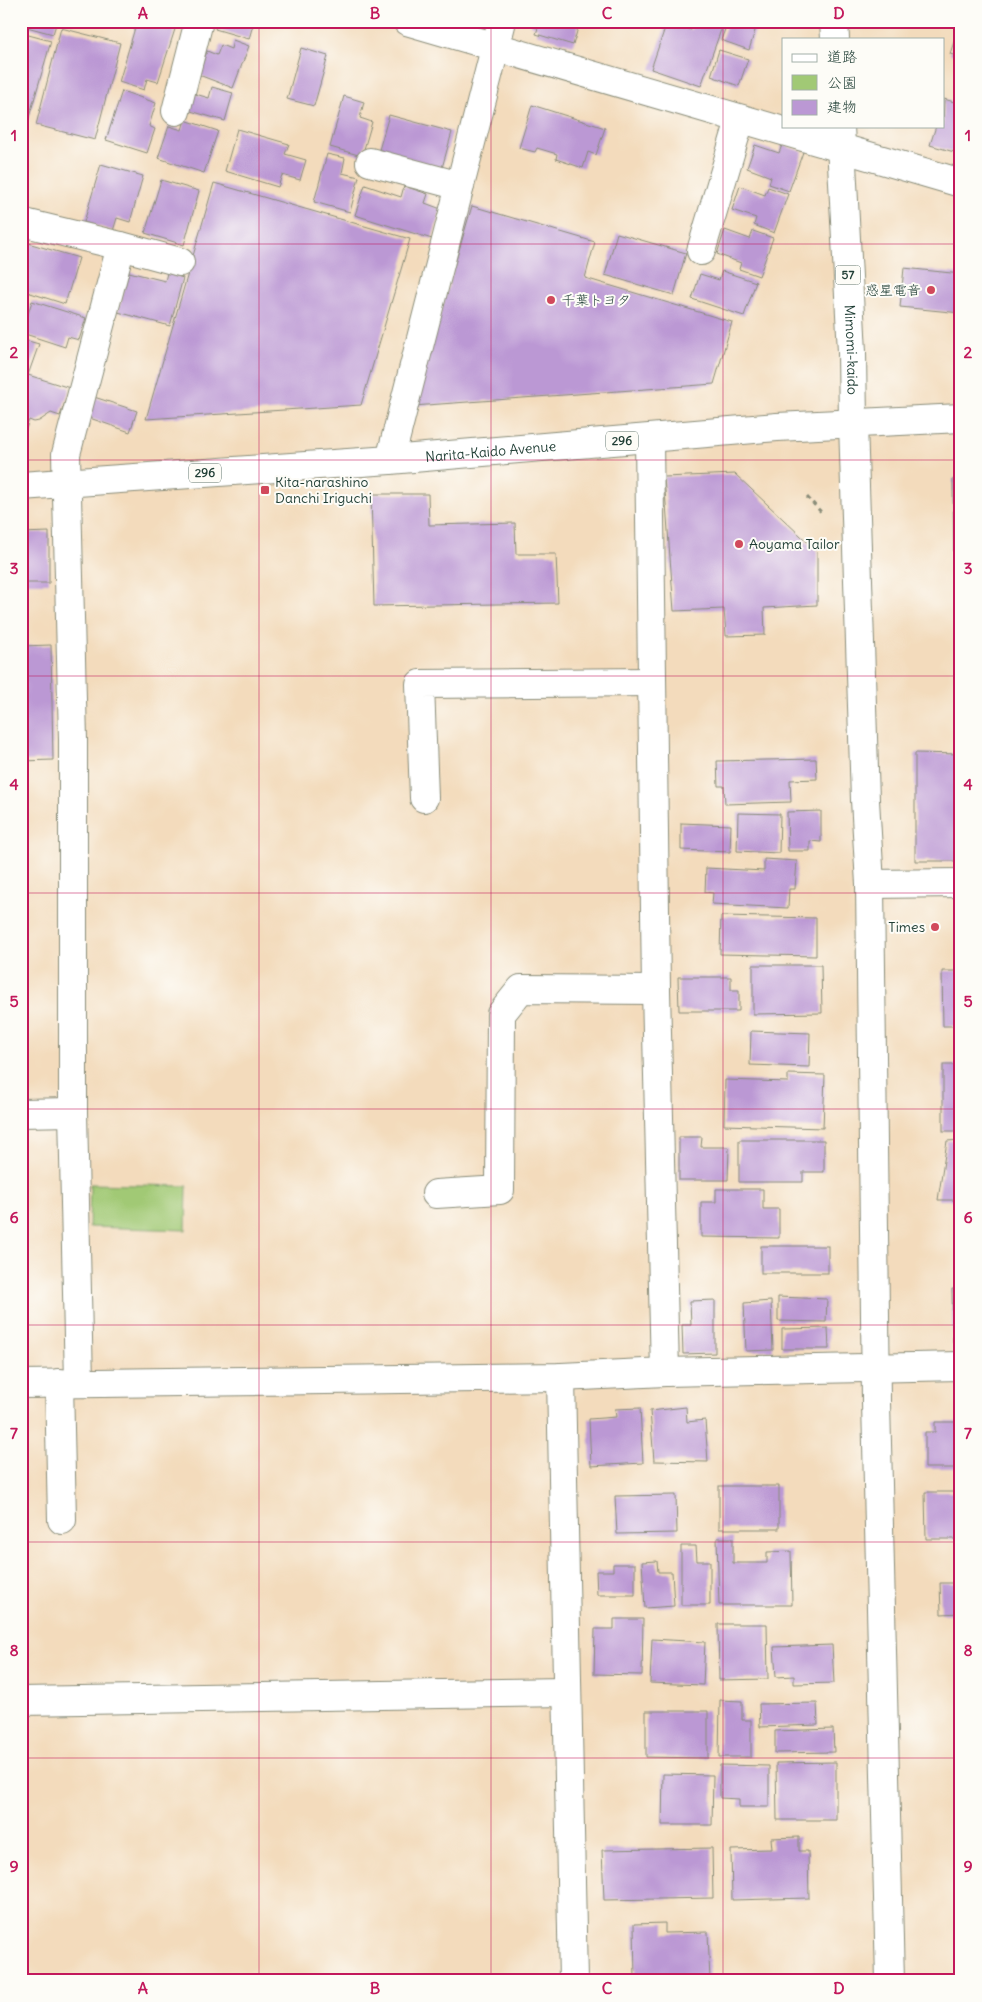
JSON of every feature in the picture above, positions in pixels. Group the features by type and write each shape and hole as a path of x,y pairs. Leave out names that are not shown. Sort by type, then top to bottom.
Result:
{"main road":[{"path":"176,111 199,21"},
{"path":"407,21 499,34 740,120 782,127"},
{"path":"834,21 835,38"},
{"path":"390,460 499,34"},
{"path":"701,251 740,120"},
{"path":"788,128 841,137 961,183"},
{"name":"Mimomi-kaido","path":"841,137 852,352 865,800 870,884 876,1368 890,1981"},
{"path":"370,162 460,186"},
{"path":"21,222 180,262"},
{"path":"62,1520 69,1383 73,1112 73,740 66,454 121,246"},
{"name":"Narita-Kaido Avenue","path":"21,486 390,460 777,427 961,418"},
{"path":"649,439 656,990 665,1372"},
{"path":"424,798 420,684 652,682"},
{"path":"870,884 961,883"},
{"path":"436,1194 500,1190 501,1014 521,989 656,990"},
{"path":"21,1113 73,1112"},
{"path":"21,1384 561,1376 961,1366"},
{"path":"561,1376 573,1981"},
{"path":"21,1701 567,1692"}],"green space":[{"path":"90,1184 187,1186 186,1230 89,1227"}],"building":[{"path":"28,21 57,21 53,34 27,27"},
{"path":"137,21 177,23 158,82 147,79 144,90 119,82"},
{"path":"218,21 254,21 249,39 215,29"},
{"path":"531,21 580,21 573,45 536,34 538,28 530,25"},
{"path":"694,21 705,21 722,27 701,86 651,69 667,22 691,30"},
{"path":"728,21 758,21 749,50 721,40"},
{"path":"961,23 961,57 950,54"},
{"path":"61,28 120,43 95,140 36,125"},
{"path":"21,33 51,41 28,121 21,119"},
{"path":"233,40 249,46 233,88 199,75 207,51 217,55 221,45 231,49"},
{"path":"301,48 328,56 314,106 287,99"},
{"path":"719,50 748,59 739,86 711,76"},
{"path":"212,87 233,93 225,121 187,110 192,93 209,98"},
{"path":"122,91 156,103 149,126 155,129 147,153 106,140"},
{"path":"344,96 364,102 360,118 372,122 362,156 330,147"},
{"path":"944,99 961,104 961,154 930,145 935,128 944,128"},
{"path":"532,105 605,128 596,155 588,152 583,168 556,159 557,154 537,148 535,152 519,148"},
{"path":"389,115 452,132 442,168 379,150"},
{"path":"185,120 218,131 204,173 158,158 169,126 182,130"},
{"path":"237,129 289,144 285,154 306,160 300,180 282,175 278,187 225,171"},
{"path":"755,145 779,153 782,145 803,152 789,191 769,184 771,177 747,168"},
{"path":"327,154 345,158 342,173 359,177 350,212 314,202"},
{"path":"101,164 143,176 130,222 117,218 113,231 84,222"},
{"path":"161,180 199,191 184,245 145,233"},
{"path":"214,183 410,239 361,405 146,419"},
{"path":"365,185 401,197 404,186 428,194 425,203 441,209 432,239 355,215"},
{"path":"740,186 765,195 768,187 788,194 774,233 754,225 756,218 732,210"},
{"name":"千葉トヨタ","path":"472,206 595,242 585,278 732,322 714,384 413,406"},
{"path":"725,230 750,239 753,231 773,238 759,276 739,269 741,263 717,254"},
{"path":"617,233 686,253 674,295 605,275"},
{"path":"21,241 79,258 65,304 21,290"},
{"name":"惑星電音","path":"904,268 961,274 961,313 900,307"},
{"path":"722,271 756,282 744,316 692,299 700,274 719,280"},
{"path":"129,272 165,281 167,273 183,278 170,326 118,312"},
{"path":"32,301 86,318 79,340 68,337 65,347 22,333"},
{"path":"21,339 39,344 28,375 70,388 60,416 51,413 39,421 29,420 24,435 21,435"},
{"path":"88,395 137,411 130,432 81,415"},
{"path":"735,474 817,551 817,605 764,608 765,635 726,636 724,609 674,611 664,477"},
{"path":"953,479 961,479 961,585 954,585"},
{"path":"371,494 428,494 429,525 515,523 516,554 556,554 558,603 374,606"},
{"path":"49,532 49,583 21,583 21,533"},
{"path":"51,645 53,760 21,761 21,646"},
{"path":"915,753 961,754 961,861 915,861"},
{"path":"816,759 817,779 790,780 791,802 725,804 724,786 718,786 717,761"},
{"path":"821,811 821,842 810,841 810,851 788,851 787,812"},
{"path":"738,813 780,814 779,853 737,851"},
{"path":"681,823 731,825 730,852 681,850"},
{"path":"764,859 797,861 795,889 789,889 788,908 712,904 713,893 705,892 706,868 764,871"},
{"path":"721,916 816,918 816,956 720,954"},
{"path":"753,965 821,965 822,1013 753,1014"},
{"path":"942,971 961,971 961,1026 943,1026"},
{"path":"678,977 731,977 731,990 739,990 739,1011 679,1011"},
{"path":"751,1031 810,1033 809,1067 750,1065"},
{"path":"943,1065 961,1065 961,1131 943,1131"},
{"path":"788,1074 825,1075 823,1128 724,1125 725,1080 788,1082"},
{"path":"679,1137 702,1137 701,1147 729,1147 728,1180 679,1180"},
{"path":"739,1140 824,1140 824,1172 803,1172 803,1182 739,1182"},
{"path":"961,1140 961,1200 938,1200 947,1141"},
{"path":"716,1189 763,1189 763,1209 779,1209 779,1238 701,1237 701,1202 716,1202"},
{"path":"761,1246 828,1246 828,1273 761,1273"},
{"path":"952,1289 961,1289 961,1342 953,1342"},
{"path":"778,1297 827,1299 826,1322 778,1321"},
{"path":"715,1300 715,1353 683,1354 682,1325 691,1325 690,1301"},
{"path":"771,1301 773,1350 746,1351 744,1303"},
{"path":"828,1328 829,1349 782,1349 782,1329"},
{"path":"686,1407 687,1422 705,1420 708,1462 654,1461 650,1411"},
{"path":"640,1408 643,1463 591,1466 589,1419 616,1417 615,1409"},
{"path":"935,1422 961,1422 961,1468 925,1468 925,1432 935,1432"},
{"path":"719,1486 779,1486 779,1529 719,1529"},
{"path":"925,1492 961,1492 961,1539 926,1539"},
{"path":"676,1495 677,1533 617,1534 615,1496"},
{"path":"717,1538 733,1538 733,1563 767,1563 767,1552 791,1551 792,1605 719,1605"},
{"path":"681,1546 696,1546 697,1561 710,1561 710,1605 681,1605"},
{"path":"657,1561 658,1572 672,1572 674,1606 645,1608 642,1562"},
{"path":"613,1564 635,1564 635,1595 597,1595 596,1571 613,1571"},
{"path":"940,1583 961,1583 961,1613 941,1614"},
{"path":"614,1619 643,1619 642,1675 594,1674 595,1629 614,1629"},
{"path":"718,1624 767,1624 768,1679 719,1680"},
{"path":"652,1639 705,1642 703,1685 650,1683"},
{"path":"832,1645 834,1683 794,1684 794,1676 776,1677 774,1647"},
{"path":"720,1700 742,1701 742,1720 751,1720 751,1757 719,1757"},
{"path":"817,1703 818,1725 760,1727 759,1704"},
{"path":"646,1711 708,1711 708,1758 646,1757"},
{"path":"833,1729 834,1752 775,1753 775,1731"},
{"path":"836,1762 836,1820 777,1820 776,1763"},
{"path":"720,1765 769,1766 769,1807 739,1807 739,1799 720,1798"},
{"path":"663,1774 713,1775 712,1825 662,1825"},
{"path":"799,1837 799,1851 808,1851 809,1898 732,1900 731,1850 772,1849 771,1838"},
{"path":"712,1848 713,1898 604,1900 602,1850"},
{"path":"665,1923 665,1933 708,1932 710,1981 635,1981 634,1924"}],"place":[{"name":"惑星電音","path":"931,290"},
{"name":"千葉トヨタ","path":"551,300"},
{"name":"Kita-narashino Danchi Iriguchi","path":"265,490"},
{"name":"Aoyama Tailor","path":"739,544"},
{"name":"Times","path":"935,927"}]}
